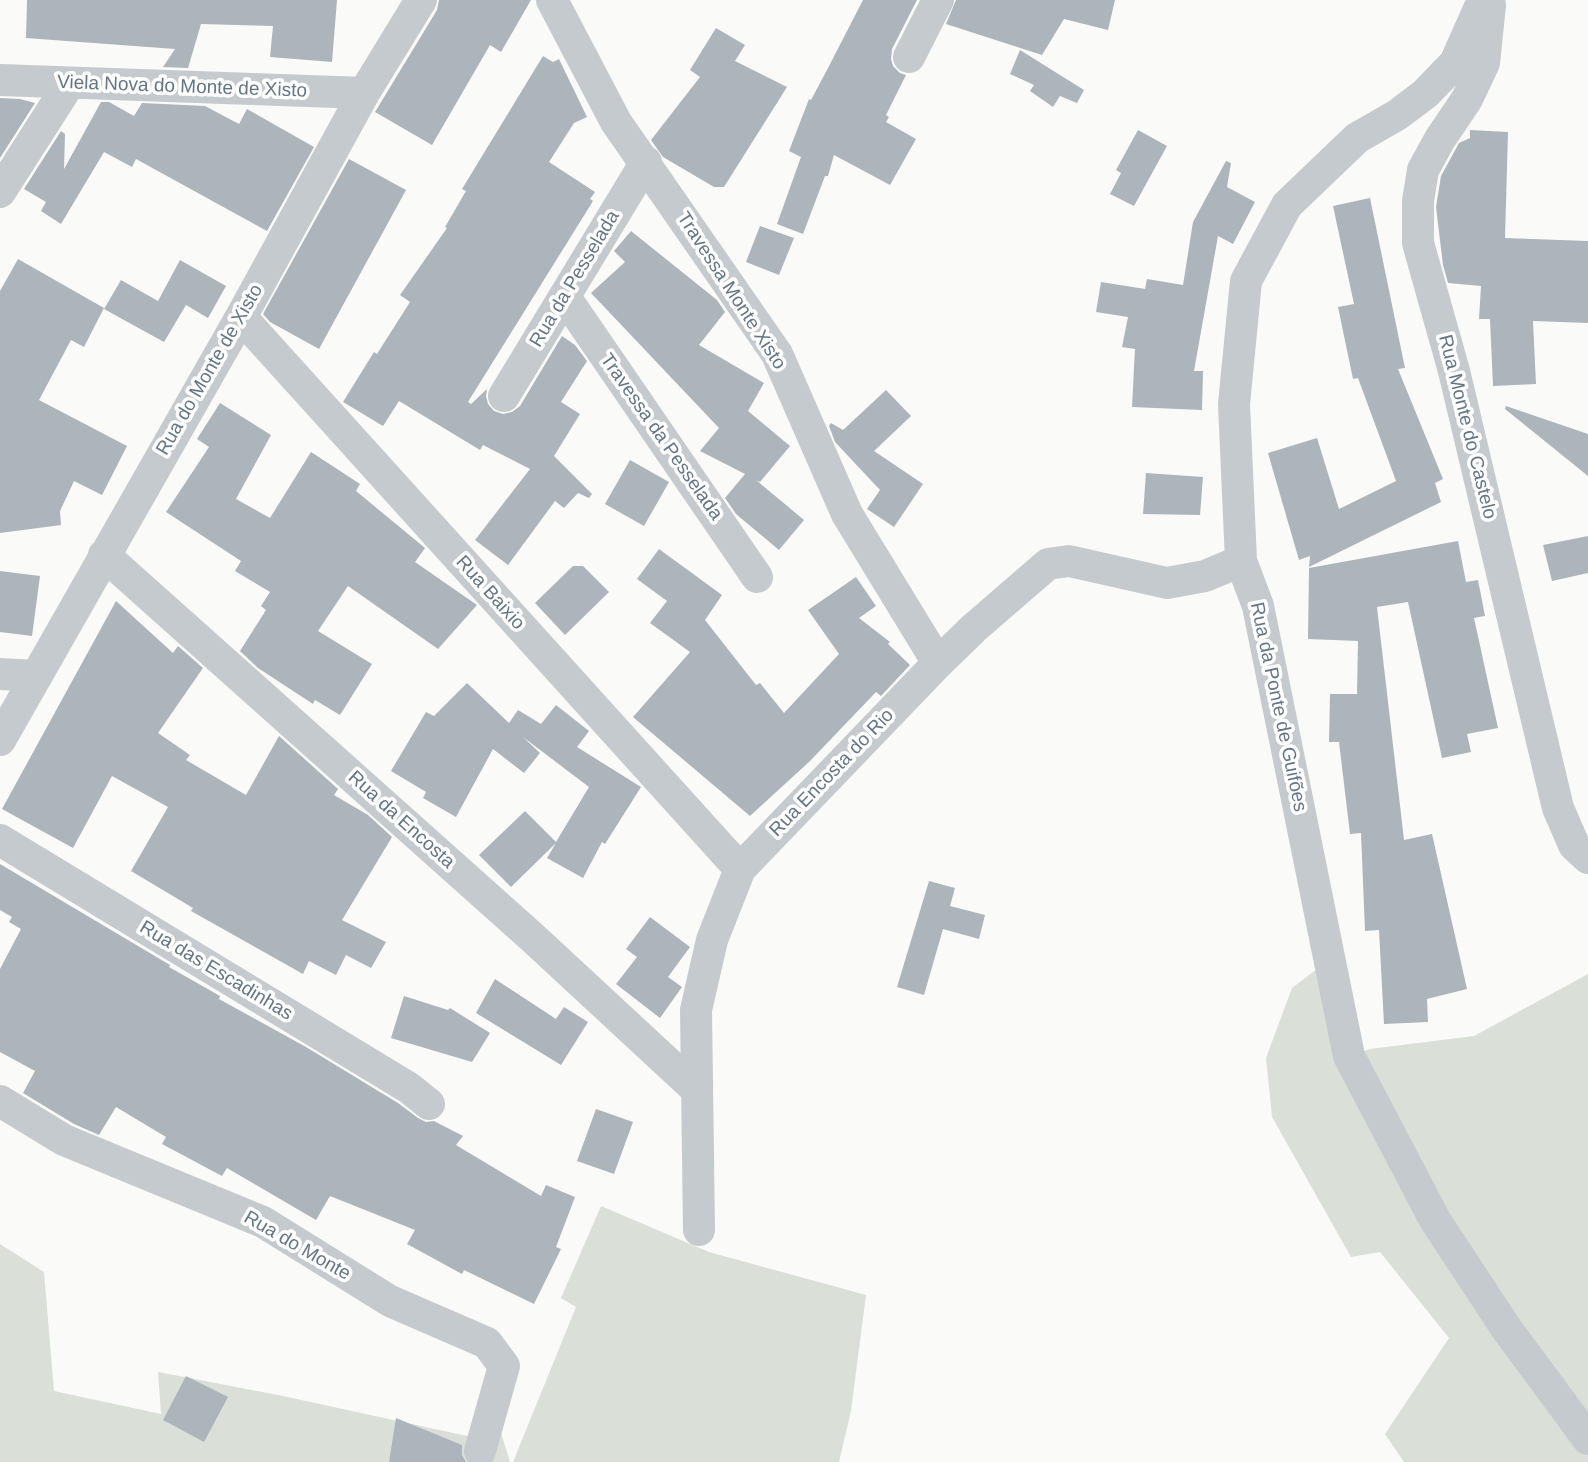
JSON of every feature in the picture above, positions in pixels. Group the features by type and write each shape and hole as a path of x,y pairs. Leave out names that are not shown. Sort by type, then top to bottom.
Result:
{"street":[{"name":"Rua do Monte de Xisto","path":"0,740 241,317 364,93 421,0"},
{"name":"Travessa Monte Xisto","path":"552,0 617,122 777,354 848,514 938,663"},
{"path":"909,57 938,0"},
{"name":"Rua da Ponte de Guifões","path":"1483,0 1455,63 1425,94 1397,115 1357,138 1287,205 1246,281 1234,404 1241,561 1258,606 1349,1056 1435,1220 1506,1328 1588,1439"},
{"name":"Rua Monte do Castelo","path":"1491,0 1484,63 1467,99 1423,170 1418,201 1418,243 1454,371 1558,808 1574,845 1588,858"},
{"name":"Viela Nova do Monte de Xisto","path":"0,80 364,93"},
{"path":"0,192 69,84"},
{"name":"Rua da Pesselada","path":"504,396 646,162"},
{"name":"Travessa da Pesselada","path":"565,297 757,577"},
{"name":"Rua Baixio","path":"241,317 740,869"},
{"name":"Rua da Encosta","path":"104,555 523,929 695,1089"},
{"name":"Rua Encosta do Rio","path":"699,1230 696,1010 712,940 740,869 938,663 1048,564 1069,561 1167,583 1205,576 1241,561"},
{"path":"0,674 35,676"},
{"name":"Rua das Escadinhas","path":"0,840 409,1088 429,1104"},
{"name":"Rua do Monte","path":"0,1101 64,1140 262,1222 390,1301 487,1343 504,1366 480,1451"}],"shaded area":[{"path":"1330,959 1349,1056 1370,1049 1474,1036 1588,974 1588,1462 1404,1462 1385,1434 1449,1338 1380,1252 1351,1257 1272,1117 1266,1058 1292,988"},
{"path":"601,1206 709,1252 866,1295 851,1411 839,1462 513,1462 576,1307 561,1298"},
{"path":"0,1244 44,1272 54,1391 161,1414 158,1372 467,1436 501,1433 510,1462 0,1462"}],"building":[{"path":"27,0 337,0 332,62 270,57 273,26 201,24 188,68 163,67 175,49 26,38"},
{"path":"439,0 531,0 501,52 490,45 432,145 375,112 437,10"},
{"path":"863,0 917,0 892,49 893,66 906,75 886,115 889,117 886,122 916,139 890,185 834,155 803,234 777,224 801,157 789,151 809,99 811,100"},
{"path":"956,0 1115,0 1108,30 1064,19 1042,55 946,24"},
{"path":"716,28 745,45 735,61 787,87 724,187 714,187 663,157 651,140 700,77 690,70"},
{"path":"1020,50 1084,90 1077,103 1060,96 1053,107 1030,91 1034,85 1010,74"},
{"path":"543,56 553,62 559,59 587,117 574,123 549,162 595,192 590,199 593,201 468,402 471,404 487,389 488,404 494,411 503,414 512,412 520,406 562,336 575,345 587,361 561,402 580,414 554,456 592,494 589,498 578,493 564,508 555,501 508,565 475,540 530,469 483,445 480,450 399,401 383,426 343,402 410,302 400,295 447,228 445,227 466,191 462,189"},
{"path":"0,98 35,103 0,158"},
{"path":"101,102 109,102 134,116 142,103 205,106 239,124 247,109 314,147 267,231 136,159 132,167 104,152 61,224 41,211 46,202 24,189 61,131 65,134 64,169"},
{"path":"1138,130 1167,146 1134,206 1110,194 1121,173 1116,170"},
{"path":"1470,130 1508,132 1505,238 1588,241 1588,323 1533,321 1536,384 1493,386 1490,319 1479,319 1481,286 1448,283 1443,265 1436,207 1441,176 1459,143 1470,138"},
{"path":"349,159 406,190 319,349 270,322 263,314"},
{"path":"1226,161 1231,163 1227,187 1255,202 1233,244 1218,236 1194,371 1203,371 1202,410 1132,407 1135,349 1122,347 1128,317 1096,312 1101,282 1145,289 1147,279 1183,285 1193,222"},
{"path":"1370,198 1405,368 1398,369 1443,479 1435,483 1441,502 1309,567 1310,556 1299,560 1268,453 1317,438 1339,509 1396,481 1358,378 1353,379 1338,307 1354,304 1333,206"},
{"path":"760,226 794,238 779,275 746,262"},
{"path":"631,231 717,300 725,312 699,345 764,383 748,411 790,446 760,482 756,480 804,520 779,550 736,514 725,498 745,474 700,451 719,428 591,293 625,262 614,251"},
{"path":"18,259 104,308 84,347 71,340 39,400 127,446 102,495 74,481 60,511 61,525 0,533 0,291"},
{"path":"180,260 226,286 208,318 186,305 164,342 104,309 121,280 158,301"},
{"path":"886,390 911,416 874,451 923,484 894,527 867,509 880,490 835,442 829,426 831,423 843,430"},
{"path":"220,403 271,435 236,499 270,518 311,452 360,484 356,491 425,548 415,562 477,605 438,649 348,586 318,631 372,664 340,715 315,700 313,704 258,668 240,651 266,610 261,606 270,592 235,571 241,561 166,512 209,447 197,439"},
{"path":"1506,406 1588,434 1588,476 1505,409"},
{"path":"630,460 669,482 644,526 605,504"},
{"path":"1146,473 1203,477 1200,515 1143,514"},
{"path":"1588,536 1588,573 1552,581 1543,545"},
{"path":"1458,541 1466,582 1478,580 1485,616 1474,618 1498,728 1467,734 1471,752 1442,758 1408,602 1377,607 1404,840 1432,834 1467,989 1427,999 1428,1022 1384,1024 1379,930 1365,931 1361,833 1350,834 1339,742 1329,742 1330,694 1357,694 1358,641 1308,639 1309,568"},
{"path":"659,549 722,595 705,620 756,685 760,683 784,713 839,654 808,610 856,577 876,606 859,618 890,642 888,644 910,665 881,696 876,692 810,761 750,816 633,717 690,652 650,623 667,601 637,579"},
{"path":"573,566 583,566 609,592 565,635 535,603"},
{"path":"0,571 40,576 32,636 0,632"},
{"path":"116,601 173,653 178,646 203,668 158,733 190,755 186,760 246,795 279,736 338,789 334,795 368,815 392,837 342,920 386,942 371,968 346,955 336,975 309,961 303,974 191,911 193,908 131,871 168,807 112,776 73,848 2,809"},
{"path":"467,683 509,723 518,710 541,724 556,705 589,731 577,747 641,787 605,844 602,842 583,878 547,858 556,843 511,887 479,855 525,811 556,842 589,787 523,737 540,753 524,773 493,749 456,817 423,798 426,792 391,771 426,712 434,716"},
{"path":"0,864 170,965 169,967 220,996 219,999 306,1047 418,1118 426,1122 434,1121 463,1136 456,1145 541,1196 546,1185 575,1197 556,1247 561,1249 534,1304 464,1270 462,1274 407,1244 415,1230 330,1196 316,1220 227,1168 222,1176 162,1144 166,1137 116,1107 99,1135 74,1124 23,1093 35,1071 0,1052 0,969 21,929 9,922 12,917 0,910"},
{"path":"929,881 955,888 950,906 985,915 979,939 943,929 924,995 897,987"},
{"path":"650,917 690,947 668,977 682,987 660,1018 616,984 637,957 626,949"},
{"path":"495,979 556,1019 564,1007 588,1022 561,1065 476,1013"},
{"path":"404,996 448,1010 450,1008 490,1033 472,1062 391,1038"},
{"path":"596,1109 633,1122 614,1174 577,1161"},
{"path":"186,1376 228,1397 204,1442 163,1420"},
{"path":"396,1418 462,1445 462,1455 466,1462 389,1462"}]}
